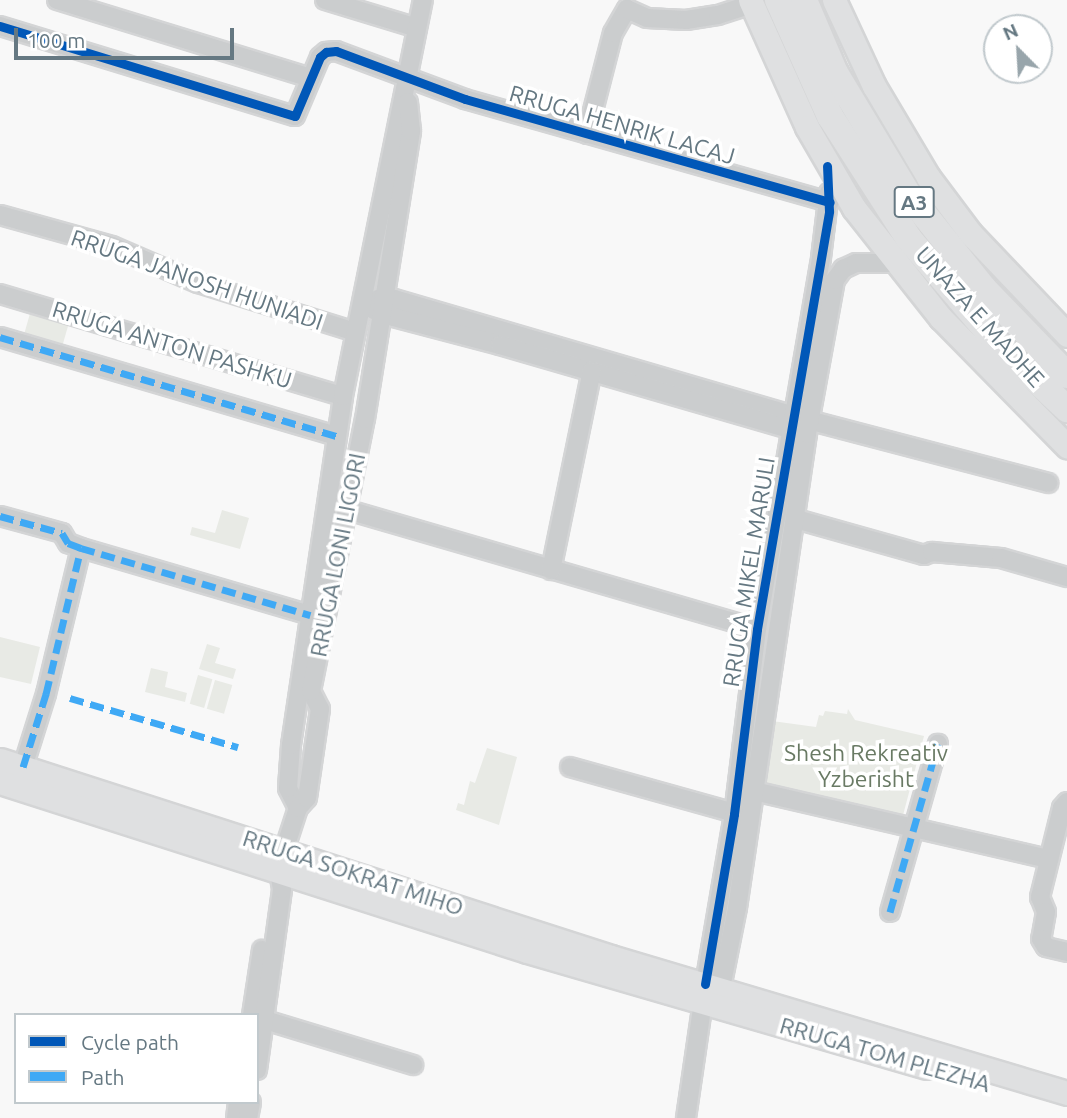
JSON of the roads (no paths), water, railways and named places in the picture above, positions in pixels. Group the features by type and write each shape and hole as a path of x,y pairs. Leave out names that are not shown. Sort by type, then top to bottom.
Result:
{"highway":[{"name":"UNAZA E MADHE","path":"778,0 830,116 902,228 1001,346 1067,409"},
{"name":"UNAZA E MADHE","path":"804,0 835,73 874,142 907,192 984,288 1067,375"}],"main road":[{"path":"834,0 874,86 928,177 970,233 1067,335"},
{"path":"751,2 827,166 895,263 941,318 1067,446"},
{"name":"RRUGA SOKRAT MIHO","path":"0,760 281,862"},
{"name":"RRUGA SOKRAT MIHO","path":"0,782 611,957 712,995"},
{"name":"RRUGA TOM PLEZHA","path":"712,995 1067,1093"},
{"name":"RRUGA TOM PLEZHA","path":"712,995 1067,1108"}],"street":[{"path":"57,0 310,78"},
{"path":"325,0 417,28"},
{"name":"RRUGA LONI LIGORI","path":"298,808 288,788 310,615 343,396 423,0"},
{"path":"587,134 613,33 627,9 647,18 686,20 718,15 751,2"},
{"name":"RRUGA HENRIK LACAJ","path":"0,26 295,116 320,57 326,52 336,51 465,99 830,202"},
{"name":"RRUGA LONI LIGORI","path":"259,1017 272,886 298,808 307,798 320,709 311,691 348,510 411,131 406,78"},
{"name":"RRUGA MIKEL MARULI","path":"742,816 754,791 796,519 800,425 830,202 827,166"},
{"name":"RRUGA JANOSH HUNIADI","path":"0,215 112,246 198,283 355,332"},
{"name":"RRUGA MIKEL MARULI","path":"686,1118 712,995 737,908 757,629 800,425 835,279 844,269 856,263 895,263"},
{"name":"RRUGA ANTON PASHKU","path":"0,294 343,396"},
{"path":"363,304 383,306 800,425 1048,482"},
{"path":"0,337 337,436"},
{"path":"551,570 591,364"},
{"name":"RRUGA MIKEL MARULI","path":"348,510 757,629"},
{"path":"0,516 62,533 68,542 81,548 310,615"},
{"path":"796,519 924,555 932,552 1001,558 1067,577"},
{"path":"23,768 46,694 81,548"},
{"path":"890,912 938,744"},
{"path":"569,767 742,816"},
{"path":"754,791 1049,859"},
{"path":"1067,802 1040,897 1046,912 1041,939 1046,947 1067,952"},
{"path":"259,1017 413,1065"}],"park label":[{"name":"Shesh Rekreativ Yzberisht","path":"866,766"}]}
